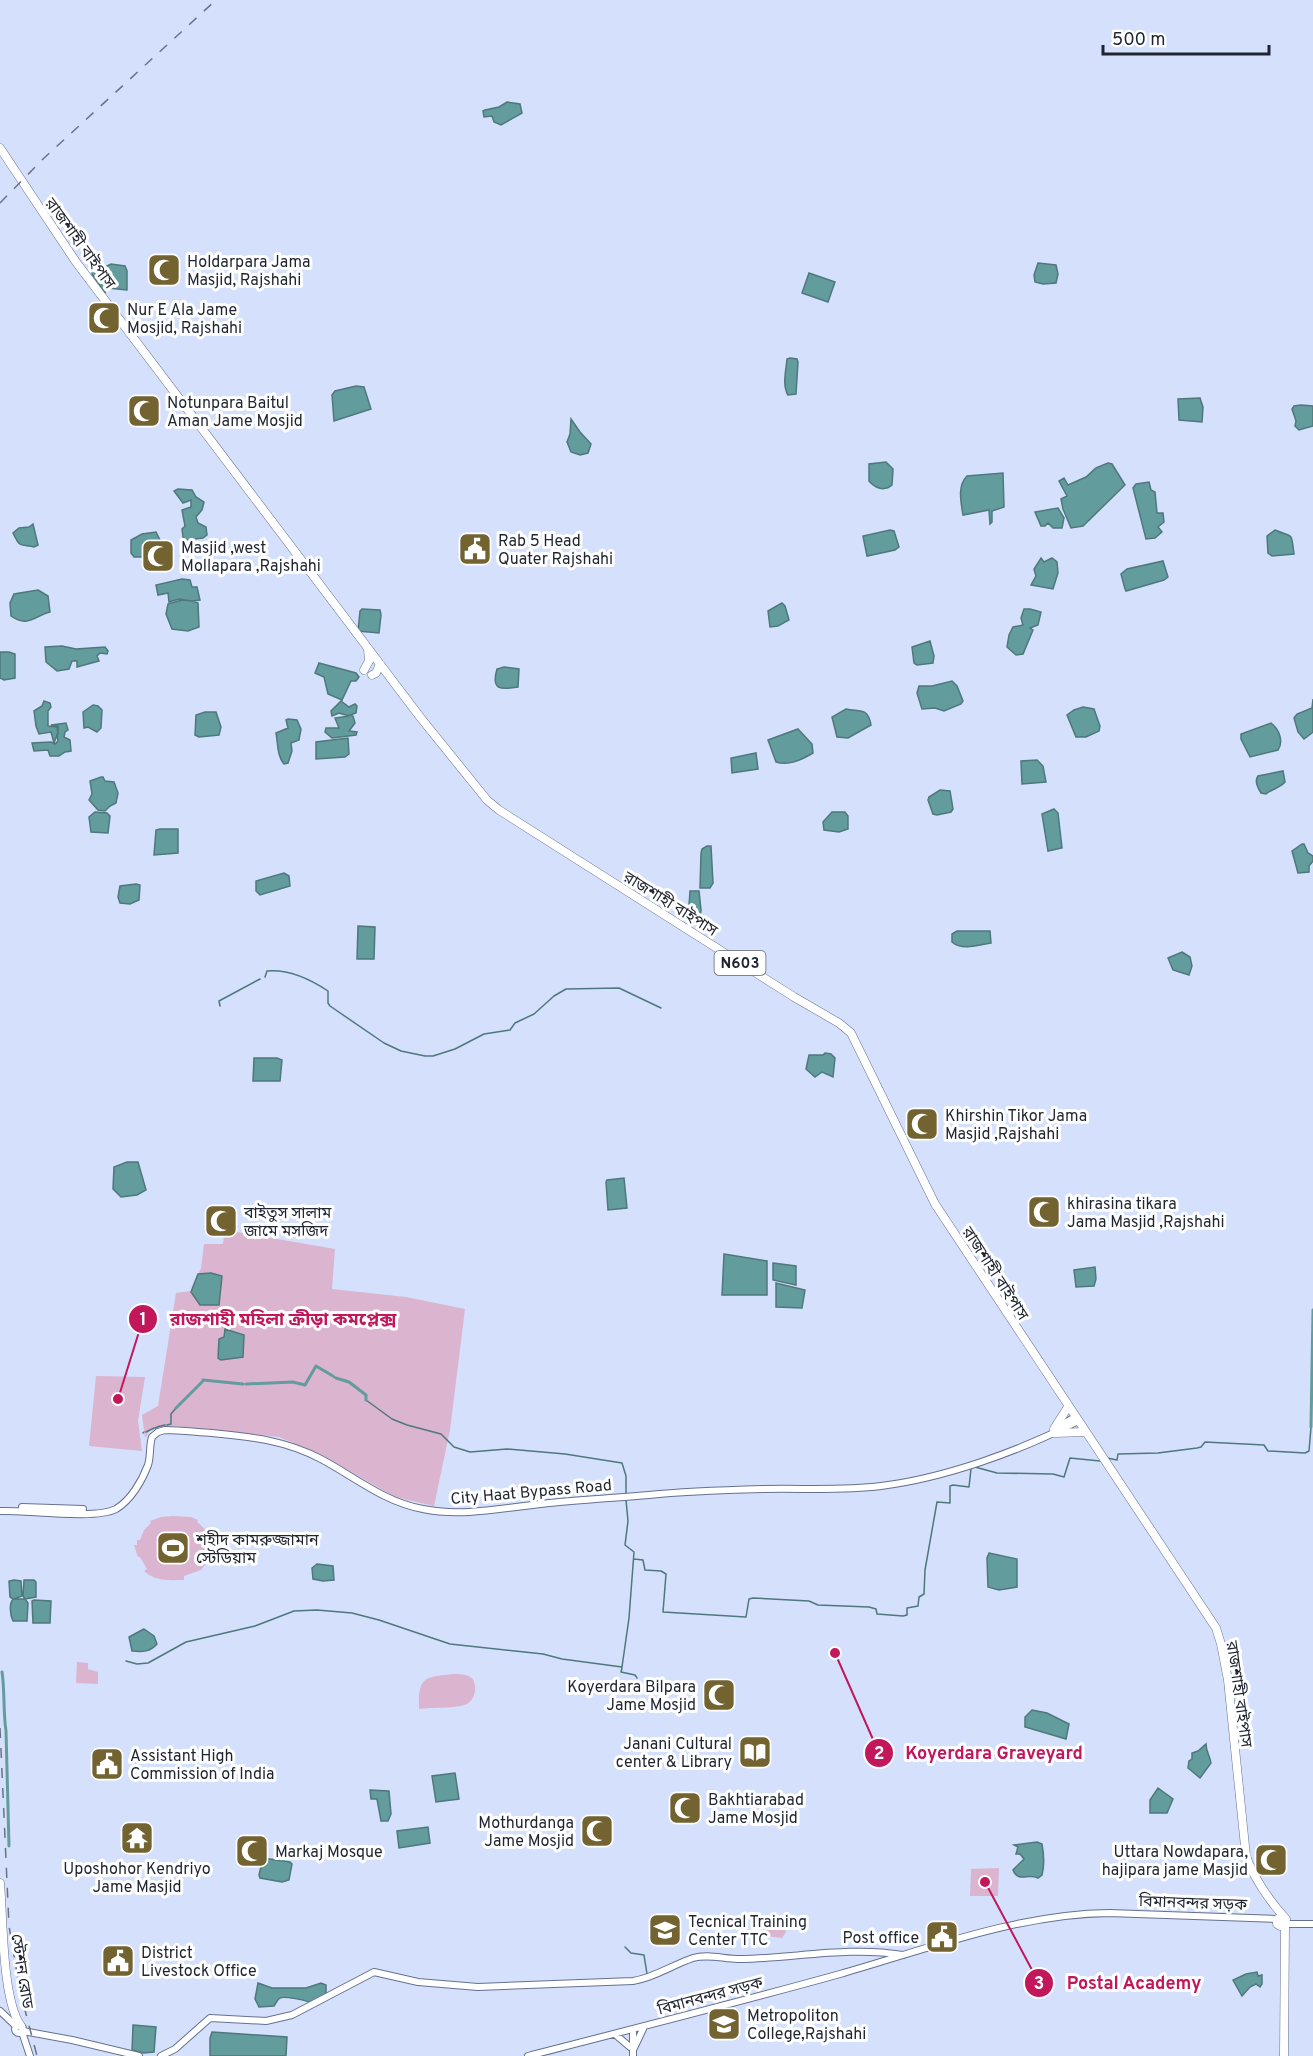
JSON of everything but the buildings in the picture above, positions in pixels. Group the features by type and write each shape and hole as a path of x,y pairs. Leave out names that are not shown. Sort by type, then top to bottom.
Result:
{"highway":[{"name":"রাজশাহী বাইপাস","path":"0,148 76,262 474,785 499,810 794,998 839,1023 851,1033 935,1204 1216,1628 1225,1661 1229,1689 1246,1856 1250,1869 1273,1901 1281,1921"},
{"path":"364,670 369,659 367,647"},
{"path":"372,675 376,673 380,664"},
{"path":"1068,1407 1055,1431 1086,1432"},
{"name":"স্টেশন রোড","path":"0,1883 7,1970 14,2012 20,2029"},
{"name":"N603","path":"1281,1921 1284,1941 1284,2056"},
{"name":"স্টেশন রোড","path":"0,1940 4,2013 20,2029"}],"main road":[{"name":"City Haat Bypass Road","path":"4,1509 63,1514 100,1513 115,1509 126,1501 142,1477 149,1460 152,1437 165,1430 246,1436 277,1441 321,1459 384,1496 415,1507 443,1511 498,1509 543,1503 665,1494 764,1489 825,1490 921,1480 997,1456 1055,1431 1076,1419"},
{"name":"বিমানবন্দর সড়ক","path":"528,2056 785,1989 900,1956 1034,1923 1084,1917 1313,1922"},
{"name":"বিমানবন্দর সড়ক","path":"539,2056 759,2000 967,1939"},
{"path":"161,2056 176,2049 210,2018 266,2021 291,2015 370,1973 417,1985 478,1989 629,1984 652,1978 700,1957 740,1959 744,1962 833,1954 890,1953 900,1956"},
{"path":"20,2029 47,2035"},
{"path":"20,2029 139,2056"},
{"name":"স্টেশন রোড","path":"20,2029 29,2056"},
{"name":"স্টেশন রোড","path":"20,2029 29,2056"},
{"path":"632,2052 643,2029"},
{"path":"632,2032 632,2052"},
{"path":"25,2040 36,2034"},
{"path":"617,2036 632,2052"}],"shaded area":[{"path":"507,102 520,104 522,113 501,125 494,122 492,116 484,117 483,111 499,107"},
{"path":"1038,263 1056,265 1058,274 1056,283 1035,282 1034,275"},
{"path":"98,264 105,267 111,264 125,266 127,290 107,288 105,293 92,274 93,267"},
{"path":"809,273 835,282 828,302 802,293"},
{"path":"787,359 797,359 798,362 796,394 788,395 785,378"},
{"path":"356,386 364,387 371,409 334,421 332,395 335,391"},
{"path":"1200,398 1203,407 1202,422 1179,420 1178,399"},
{"path":"1294,406 1313,406 1313,426 1299,430 1295,426 1296,421 1292,409"},
{"path":"571,419 591,444 588,453 580,455 571,452 567,442"},
{"path":"886,462 893,469 892,485 886,488 874,486 869,481 869,464"},
{"path":"1108,463 1112,464 1125,485 1083,526 1071,528 1061,499 1067,496 1059,481 1064,478 1068,485"},
{"path":"1003,473 1004,507 992,511 992,522 990,524 989,510 963,515 961,489 967,476"},
{"path":"1149,482 1151,490 1155,492 1157,513 1163,513 1164,522 1158,527 1162,532 1155,538 1146,539 1133,488 1136,484"},
{"path":"192,490 196,497 204,502 202,510 196,517 198,523 206,527 207,535 203,538 186,540 183,537 182,529 185,526 182,510 191,507 191,500 183,503 174,491"},
{"path":"1058,508 1064,518 1062,528 1053,528 1048,523 1041,526 1035,512"},
{"path":"33,524 38,545 34,547 20,544 13,533 19,528"},
{"path":"1275,530 1290,536 1294,554 1272,556 1268,553 1267,536"},
{"path":"894,531 899,547 895,550 867,556 863,536"},
{"path":"156,532 162,544 160,549 143,557 134,557 131,553 131,540 142,534"},
{"path":"1041,558 1044,562 1052,558 1057,562 1058,573 1053,589 1031,585 1036,576 1034,569"},
{"path":"1163,561 1168,577 1126,591 1121,574 1127,569"},
{"path":"182,579 190,580 192,587 197,587 200,600 179,599 169,602 168,593 158,595 156,585"},
{"path":"38,590 48,596 50,612 27,621 11,616 10,603 14,594"},
{"path":"182,600 198,603 199,627 188,631 172,629 166,614 168,604"},
{"path":"782,603 789,620 778,626 770,627 768,611"},
{"path":"362,609 380,610 379,633 358,631"},
{"path":"1024,609 1041,612 1038,625 1030,628 1033,630 1023,654 1016,655 1007,647 1009,635 1013,627 1023,625 1021,618"},
{"path":"930,641 934,656 933,663 917,665 914,663 912,647"},
{"path":"62,646 76,649 105,647 108,651 107,654 100,653 97,656 99,661 77,667 77,661 72,661 69,669 57,671 46,662 45,647"},
{"path":"0,652 15,654 15,678 4,680 0,678"},
{"path":"319,663 356,673 359,677 356,681 351,681 342,700 328,694 324,677 315,673"},
{"path":"504,667 519,669 518,687 502,688 496,685 497,669"},
{"path":"952,681 957,686 963,701 961,704 944,711 935,708 922,709 917,693 919,686 932,686"},
{"path":"1313,699 1313,732 1304,739 1298,732 1294,718 1297,714 1312,708"},
{"path":"44,701 50,703 51,707 48,711 48,726 57,727 58,735 58,726 51,725 66,723 68,730 64,737 70,740 71,751 59,756 50,756 48,750 34,751 32,743 51,742 55,744 58,741 57,735 54,743 51,732 39,734 36,726 34,711 42,706"},
{"path":"341,701 349,707 355,704 357,706 356,713 350,715 353,716 355,723 349,731 357,732 356,735 332,738 325,732 326,728 339,728 335,718 349,716 339,713 332,716 331,711"},
{"path":"93,705 102,710 101,728 97,732 88,727 84,728 83,712"},
{"path":"1083,707 1094,709 1100,726 1099,731 1086,737 1076,737 1067,715"},
{"path":"846,709 865,713 871,725 848,738 837,737 832,717"},
{"path":"216,712 221,727 219,735 199,737 195,735 196,715"},
{"path":"286,720 297,720 301,729 299,740 291,743 292,751 288,763 284,764 279,753 276,733 288,728"},
{"path":"1271,723 1280,735 1280,747 1278,750 1250,757 1241,739 1241,734"},
{"path":"798,729 812,744 813,753 790,763 776,762 768,740"},
{"path":"348,738 349,754 345,757 316,759 316,742"},
{"path":"756,753 758,769 732,773 731,758"},
{"path":"1037,760 1043,766 1046,782 1022,784 1021,761"},
{"path":"1283,771 1285,782 1283,784 1266,794 1261,793 1256,782 1258,776"},
{"path":"101,777 105,781 114,782 118,793 116,803 105,811 98,810 89,800 92,794 90,781"},
{"path":"940,790 950,791 953,809 951,812 937,815 933,814 928,800"},
{"path":"1054,809 1058,813 1062,848 1048,851 1042,814"},
{"path":"95,812 107,813 110,816 108,833 91,832 89,817"},
{"path":"832,812 845,812 848,816 848,829 839,832 824,830 823,822"},
{"path":"178,829 178,853 154,855 156,830"},
{"path":"1302,844 1313,856 1313,861 1309,866 1309,872 1298,873 1292,851"},
{"path":"711,846 713,883 710,888 700,888 701,853 702,849"},
{"path":"284,873 289,876 290,886 260,895 256,891 256,881"},
{"path":"140,885 139,900 130,904 120,903 118,897 120,886"},
{"path":"690,891 699,891 701,910 699,926 688,921"},
{"path":"358,926 375,927 374,959 357,959"},
{"path":"957,931 990,931 991,943 971,947 956,945 952,942 952,934"},
{"path":"1182,952 1190,957 1192,966 1189,975 1173,970 1168,958"},
{"path":"825,1053 835,1058 833,1077 822,1072 815,1077 806,1069 809,1055"},
{"path":"254,1058 282,1060 280,1081 253,1081"},
{"path":"127,1162 138,1162 146,1190 137,1195 121,1197 113,1189 114,1167"},
{"path":"624,1178 627,1208 608,1210 607,1180"},
{"path":"225,1230 335,1249 332,1289 406,1297 465,1309 450,1430 434,1506 395,1497 322,1455 279,1437 175,1426 150,1430 145,1438 142,1415 158,1406 176,1293 191,1291 201,1268 204,1244 223,1244"},
{"path":"724,1254 767,1261 767,1295 722,1295"},
{"path":"773,1263 796,1266 796,1285 773,1280"},
{"path":"1095,1267 1094,1286 1076,1287 1074,1270"},
{"path":"211,1273 222,1276 219,1305 200,1305 191,1292 198,1274"},
{"path":"776,1283 805,1290 802,1308 776,1307"},
{"path":"225,1329 244,1335 243,1357 221,1360 218,1358 219,1339 224,1337"},
{"path":"96,1376 145,1377 138,1421 142,1451 89,1446"},
{"name":"শহীদ কামরুজ্জামান স্টেডিয়াম","path":"173,1516 191,1517 198,1520 197,1522 205,1529 212,1546 212,1556 201,1570 184,1576 184,1580 163,1580 149,1575 144,1571 147,1569 138,1557 134,1545 137,1545 137,1540 140,1540 144,1530 151,1523 150,1521"},
{"path":"989,1553 1017,1559 1017,1587 999,1590 988,1587 987,1558"},
{"path":"317,1564 333,1566 334,1580 313,1579 312,1568"},
{"path":"24,1580 34,1580 36,1597 25,1599 23,1596"},
{"path":"9,1581 21,1581 22,1596 14,1599 25,1599 28,1603 27,1621 13,1621 12,1619 10,1607 13,1599 10,1597"},
{"path":"32,1601 51,1601 50,1623 33,1623"},
{"path":"144,1629 154,1636 157,1644 146,1651 132,1651 129,1637"},
{"path":"77,1662 88,1663 88,1669 98,1672 98,1684 76,1683"},
{"path":"465,1675 474,1681 474,1696 470,1702 457,1707 419,1709 420,1690 425,1681 435,1676"},
{"path":"1032,1710 1047,1713 1069,1724 1066,1739 1025,1727 1025,1717"},
{"path":"1206,1744 1211,1763 1200,1778 1188,1768 1189,1761 1192,1759 1192,1753"},
{"path":"455,1773 459,1799 436,1802 432,1776"},
{"path":"1158,1788 1173,1799 1167,1813 1150,1813 1150,1800"},
{"path":"370,1790 389,1791 391,1814 388,1821 381,1821 377,1799 371,1799"},
{"path":"428,1827 430,1843 399,1848 397,1831"},
{"path":"1037,1842 1042,1844 1043,1848 1042,1875 1038,1878 1018,1876 1013,1870 1024,1859 1020,1854 1016,1854 1018,1847 1014,1845"},
{"path":"263,1858 290,1862 292,1864 289,1880 282,1882 260,1878"},
{"path":"999,1868 998,1896 970,1896 971,1869"},
{"path":"764,1918 786,1920 786,1932 782,1938 766,1936 763,1928"},
{"path":"1257,1972 1258,1976 1262,1975 1262,1984 1260,1987 1256,1984 1250,1987 1242,1996 1233,1980"},
{"path":"258,1983 272,1988 306,1988 321,1983 326,1985 326,1993 310,2003 280,1998 274,2006 259,2007 255,1999"},
{"path":"133,2025 156,2027 154,2052 144,2053 132,2050"},
{"path":"212,2032 287,2037 286,2056 210,2056"}],"waterway":[{"path":"265,977 267,971 275,971 291,973 307,979 328,991 330,1006 384,1043 401,1051 425,1056 433,1056 455,1049 484,1034 510,1030 515,1023 534,1014 554,996 566,989 619,988 661,1008"},
{"path":"220,1006 219,1001 260,979"},
{"path":"1311,1427 1313,1310"},
{"path":"246,1384 293,1382 305,1385 316,1366 333,1376"},
{"path":"336,1378 349,1382 366,1395 366,1400"},
{"path":"203,1380 243,1384"},
{"path":"176,1408 202,1382"},
{"path":"366,1400 392,1419 441,1434 454,1447 470,1452 507,1449 565,1454 622,1463 626,1476 626,1495"},
{"path":"167,1425 171,1424 171,1414 176,1408"},
{"path":"161,1426 165,1425"},
{"path":"155,1428 160,1426"},
{"path":"1107,1458 1117,1460 1118,1454 1158,1453 1197,1448 1205,1442 1264,1445 1268,1451 1305,1453 1309,1451 1311,1427"},
{"path":"146,1432 154,1428"},
{"path":"975,1467 997,1473 1053,1474 1064,1477 1070,1458 1100,1461"},
{"path":"634,1559 643,1560 645,1570 661,1571 666,1574 663,1612 746,1617 749,1599 753,1598 809,1601 818,1605 869,1607 876,1609 877,1614 907,1615 907,1608 918,1606 919,1597 924,1594 925,1570 937,1502 950,1503 950,1486 969,1487 971,1469"},
{"path":"126,1661 137,1664 148,1663 186,1642 255,1626 294,1611 317,1610 352,1613 450,1644 543,1654 562,1659 622,1667 629,1618 634,1552 625,1545 628,1521 626,1500"},
{"path":"622,1668 621,1672 635,1675 637,1678"},
{"path":"2,1672 9,1846"},
{"path":"625,1947 631,1953 644,1955 647,1974"}],"railway":[{"path":"0,203 43,159 216,0"},
{"path":"0,1728 9,1926 20,1991 37,2056"}],"place":[{"name":"Holdarpara Jama Masjid, Rajshahi","path":"164,270"},
{"name":"Nur E Ala Jame Mosjid, Rajshahi","path":"104,318"},
{"name":"Notunpara Baitul Aman Jame Mosjid","path":"144,411"},
{"name":"Rab 5 Head Quater Rajshahi","path":"475,549"},
{"name":"Masjid ,west Mollapara ,Rajshahi","path":"158,556"},
{"name":"Khirshin Tikor Jama Masjid ,Rajshahi","path":"922,1124"},
{"name":"khirasina tikara Jama Masjid ,Rajshahi","path":"1044,1212"},
{"name":"বাইতুস সালাম জামে মসজিদ","path":"221,1221"},
{"name":"রাজশাহী মহিলা ক্রীড়া কমপ্লেক্স","path":"118,1399"},
{"name":"শহীদ কামরুজ্জামান স্টেডিয়াম","path":"173,1548"},
{"name":"Koyerdara Graveyard","path":"835,1653"},
{"name":"Koyerdara Bilpara Jame Mosjid","path":"719,1695"},
{"name":"Janani Cultural center & Library","path":"755,1752"},
{"name":"Assistant High Commission of India","path":"107,1764"},
{"name":"Bakhtiarabad Jame Mosjid","path":"685,1808"},
{"name":"Mothurdanga Jame Mosjid","path":"597,1831"},
{"name":"Uposhohor Kendriyo Jame Masjid","path":"137,1838"},
{"name":"Markaj Mosque","path":"252,1851"},
{"name":"Uttara Nowdapara, hajipara jame Masjid","path":"1271,1860"},
{"name":"Postal Academy","path":"985,1882"},
{"name":"Tecnical Training Center TTC","path":"665,1930"},
{"name":"Post office","path":"942,1937"},
{"name":"District Livestock Office","path":"118,1961"},
{"name":"Metropoliton College,Rajshahi","path":"724,2024"}]}
